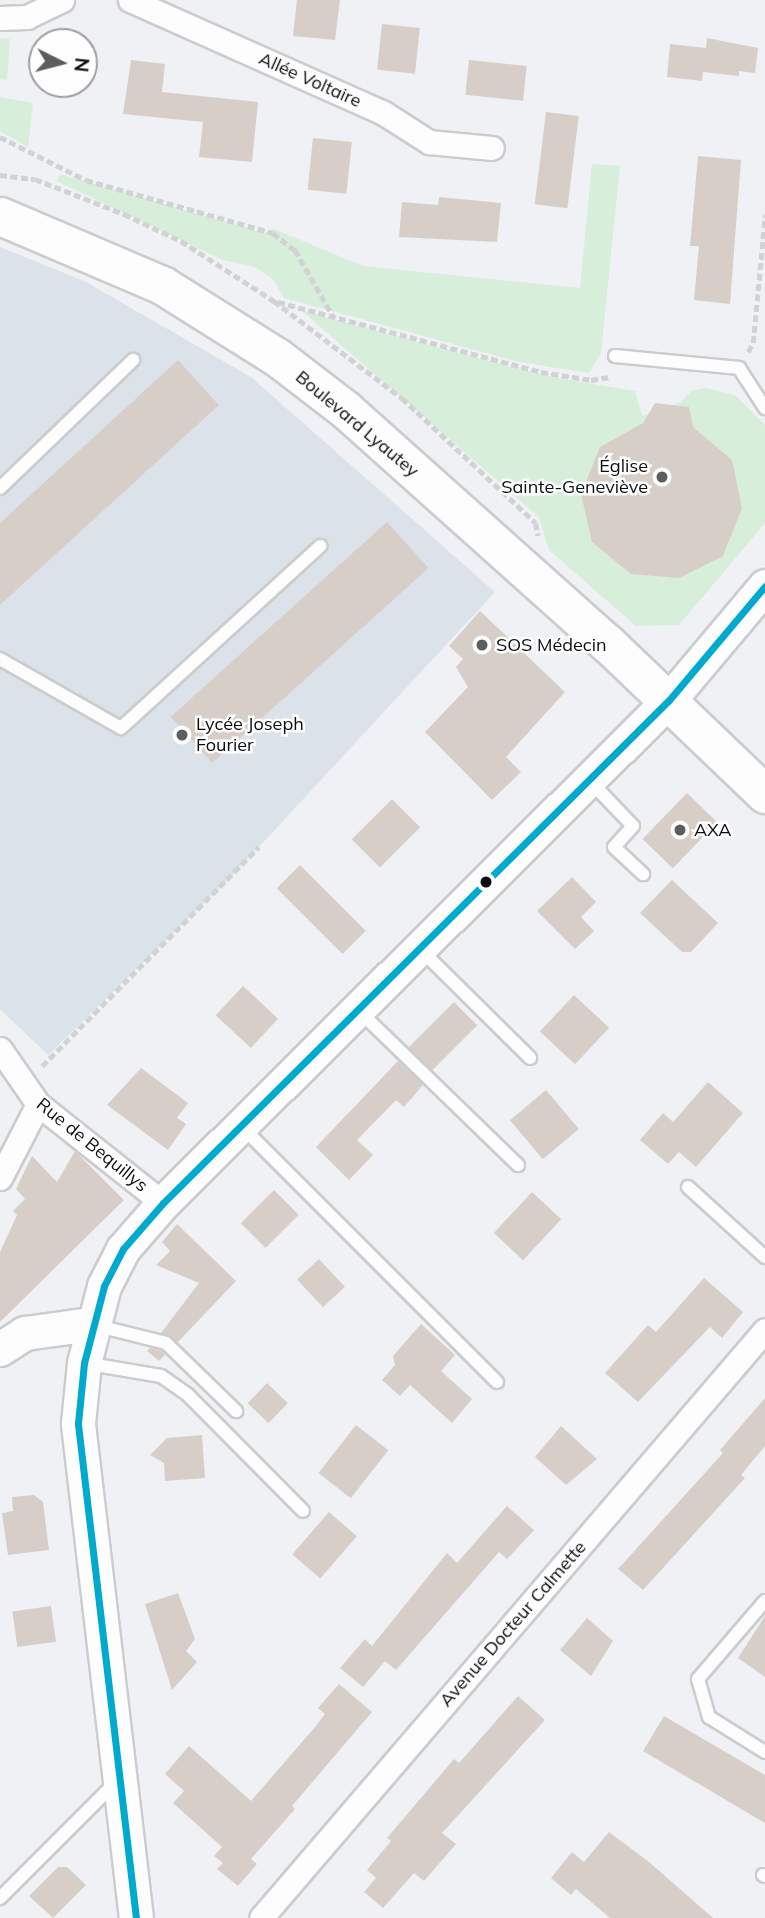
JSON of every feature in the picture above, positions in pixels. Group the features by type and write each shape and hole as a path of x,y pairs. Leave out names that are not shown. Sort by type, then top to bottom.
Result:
{"main road":[{"name":"Boulevard Lyautey","path":"0,216 97,254 162,285 277,357 346,410 669,700 765,794"},
{"path":"136,1918 117,1781 78,1423 91,1324 104,1286 123,1249 163,1203 669,700 765,586"},
{"path":"0,1349 25,1333 91,1324"}],"street":[{"path":"0,18 27,17 62,0"},
{"name":"Allée Voltaire","path":"130,0 382,112 429,142 492,148"},
{"name":"Rue de Bequillys","path":"0,1049 38,1104 163,1203"},
{"path":"0,1178 38,1104"},
{"name":"Avenue Docteur Calmette","path":"261,1918 765,1330"}],"lane":[{"path":"615,356 739,368 765,408"},
{"path":"0,488 133,360"},
{"path":"0,659 121,728 320,546"},
{"path":"589,781 633,826 614,847 643,874"},
{"path":"419,949 530,1058"},
{"path":"357,1010 518,1165"},
{"path":"241,1125 497,1382"},
{"path":"688,1187 765,1256"},
{"path":"91,1324 166,1343 236,1411"},
{"path":"84,1363 161,1376 188,1395 303,1511"},
{"path":"765,1601 698,1679 709,1717 765,1752"},
{"path":"0,1898 117,1781"}],"path":[{"path":"0,137 86,180 273,233 295,250 333,316"},
{"path":"739,368 753,343 765,215"},
{"path":"274,301 541,372 591,380 616,376 631,358"},
{"path":"24,1084 259,848"}],"shaded area":[{"name":"Lycée Joseph Fourier","path":"0,247 84,281 251,377 495,592 231,877 48,1055 0,1009"}],"green space":[{"path":"0,38 10,39 7,80 0,79"},
{"path":"0,97 33,103 28,147 0,131"},
{"path":"592,164 620,166 601,353 589,373 519,362 284,298 273,279 255,267 223,260 57,181 60,174 264,233 274,229 363,266 580,288"},
{"path":"302,311 546,376 635,391 642,416 681,402 691,391 705,388 735,395 765,425 765,523 679,625 636,626 549,550 539,517"}],"building":[{"path":"297,0 340,0 335,40 293,36"},
{"path":"382,24 420,28 415,74 377,70"},
{"path":"707,38 758,48 755,73 739,71 739,76 703,72 702,81 667,77 670,44 706,48"},
{"path":"131,60 165,64 162,92 258,102 252,162 199,157 203,122 123,114"},
{"path":"469,60 527,66 523,101 465,95"},
{"path":"546,112 579,116 567,208 535,204"},
{"path":"313,138 352,142 346,194 308,190"},
{"path":"698,156 741,160 730,304 694,300 699,246 690,246"},
{"path":"439,197 501,203 497,242 399,237 402,202 438,205"},
{"path":"178,360 219,405 0,605 0,523"},
{"name":"Église Sainte-Geneviève","path":"655,403 689,407 693,427 732,460 742,508 723,556 679,578 631,574 592,542 581,494 600,447 643,423"},
{"path":"387,522 428,568 212,763 171,717"},
{"path":"480,611 565,692 506,757 521,772 492,800 425,732 468,687 456,667 463,659 449,646"},
{"name":"AXA","path":"687,793 717,822 673,868 643,839"},
{"path":"392,799 420,827 380,868 352,839"},
{"path":"300,865 366,931 342,954 277,888"},
{"path":"572,877 596,902 581,917 594,931 575,949 537,911"},
{"path":"672,880 718,923 691,952 682,952 640,913"},
{"path":"243,986 278,1019 251,1048 216,1015"},
{"path":"574,995 609,1028 575,1064 540,1032"},
{"path":"454,1002 477,1025 432,1071 409,1047"},
{"path":"398,1061 423,1085 404,1107 396,1100 357,1140 373,1155 349,1180 316,1147"},
{"path":"141,1068 188,1103 177,1118 186,1124 168,1150 107,1105"},
{"path":"708,1082 743,1113 696,1167 679,1152 668,1164 640,1140 663,1113 673,1122"},
{"path":"546,1090 579,1129 543,1159 510,1120"},
{"path":"75,1151 124,1200 0,1322 0,1252 17,1215 13,1211 25,1199 16,1189 32,1156 57,1182"},
{"path":"274,1190 299,1215 266,1248 241,1223"},
{"path":"532,1192 561,1219 523,1260 494,1233"},
{"path":"177,1224 236,1281 178,1342 161,1333 199,1283 156,1265 170,1251 162,1242"},
{"path":"319,1259 345,1287 323,1307 297,1279"},
{"path":"704,1278 743,1312 722,1338 710,1327 638,1402 605,1373 648,1325 656,1332"},
{"path":"421,1324 455,1355 441,1371 472,1399 452,1423 410,1385 400,1396 382,1380 395,1365 393,1356"},
{"path":"150,1348 162,1351 165,1355 159,1361 147,1351"},
{"path":"267,1383 288,1403 268,1423 248,1403"},
{"path":"765,1398 765,1446 741,1475 745,1478 643,1590 618,1569 723,1453 720,1450"},
{"path":"356,1425 388,1450 351,1498 318,1473"},
{"path":"561,1426 597,1459 566,1485 535,1457"},
{"path":"202,1435 205,1478 165,1481 164,1463 150,1455 167,1438"},
{"path":"34,1495 43,1502 49,1550 8,1555 2,1513 13,1511 12,1497"},
{"path":"507,1506 534,1530 507,1559 499,1552 396,1670 385,1661 363,1687 340,1668 365,1639 372,1646 447,1553 457,1563"},
{"path":"329,1512 357,1536 320,1579 292,1554"},
{"path":"178,1593 195,1639 186,1651 197,1662 172,1690 145,1604"},
{"path":"51,1606 56,1642 17,1647 12,1611"},
{"path":"765,1616 765,1677 738,1658"},
{"path":"587,1618 613,1641 591,1676 560,1650"},
{"path":"339,1684 372,1712 292,1806 295,1809 251,1859 257,1864 238,1886 217,1869 223,1863 214,1856 222,1847 173,1803 184,1791 165,1774 189,1746 251,1801 325,1714 318,1708"},
{"path":"518,1696 545,1720 442,1833 456,1844 424,1881 414,1873 383,1908 364,1892 376,1878 367,1870 391,1841 387,1838 454,1759 459,1763"},
{"path":"664,1716 765,1775 765,1823 643,1751"},
{"path":"609,1832 649,1862 713,1918 610,1918 576,1889 571,1895 551,1878 572,1852 584,1862"},
{"path":"58,1867 67,1867 86,1885 53,1918 29,1896"}],"transit line":[{"path":"136,1918 78,1423 84,1363 104,1286 123,1249 163,1203 669,700 765,586"}],"place":[{"name":"Église Sainte-Geneviève","path":"662,477"},
{"name":"SOS Médecin","path":"482,645"},
{"name":"Lycée Joseph Fourier","path":"182,735"},
{"name":"AXA","path":"680,830"}]}
